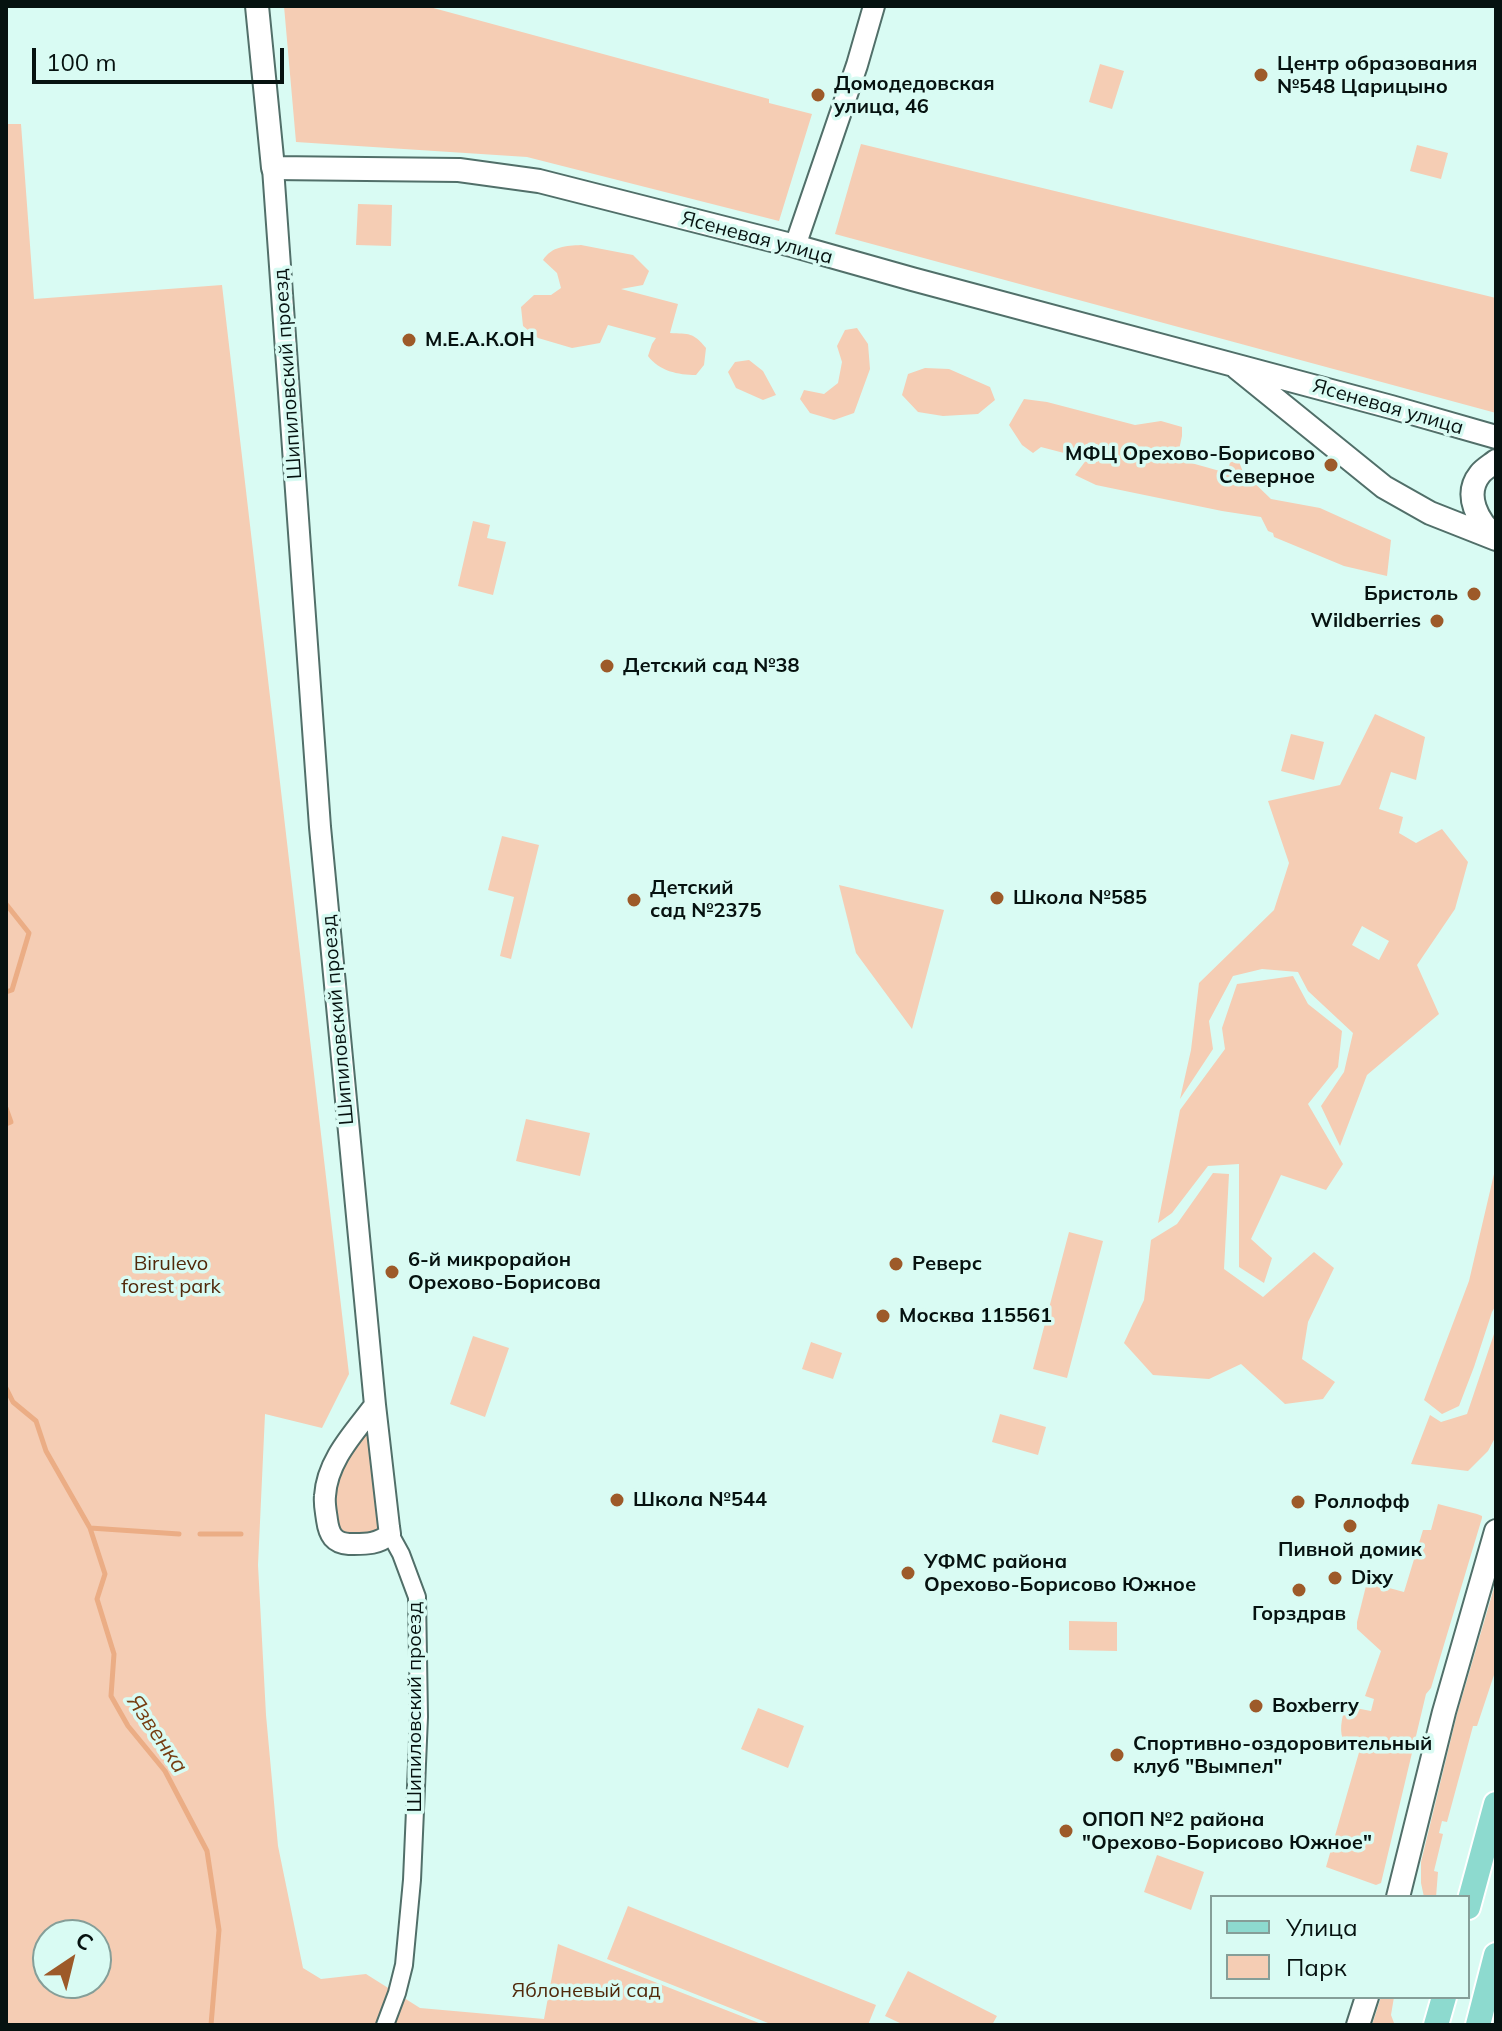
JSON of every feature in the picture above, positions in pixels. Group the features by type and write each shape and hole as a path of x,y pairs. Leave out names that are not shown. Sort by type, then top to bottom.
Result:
{"main road":[{"name":"Шипиловский проезд","path":"257,6 273,168"},
{"name":"Ясеневая улица","path":"273,168 459,170 539,181 795,246 1496,437"},
{"name":"Ясеневая улица","path":"1233,365 1384,487 1430,513 1496,538"},
{"path":"1496,461 1481,472 1473,486 1473,502 1480,519 1496,538"},
{"path":"1399,1895 1444,1712 1496,1531"},
{"path":"1470,1900 1496,1804"},
{"path":"1410,1851 1409,1875 1414,1895"},
{"path":"1478,2025 1496,1955"},
{"path":"1358,2025 1366,1999"}],"street":[{"path":"795,246 874,6"},
{"name":"Шипиловский проезд","path":"273,168 320,827 375,1405 390,1534 417,1597 419,1717 412,1880 404,1965 385,2025"},
{"path":"375,1405 337,1456 331,1469 325,1498 328,1531 341,1543 369,1544 390,1534"}],"green space":[{"path":"284,6 426,6 769,99 769,103 812,114 779,221 527,157 296,142"},
{"path":"1100,64 1124,71 1112,109 1089,102"},
{"name":"Birulevo forest park","path":"6,124 21,124 34,299 222,285 349,1374 322,1428 265,1414 258,1565 266,1715 278,1846 303,1968 321,1979 366,1974 420,2008 544,2019 558,1944 764,2025 6,2025"},
{"path":"861,144 1496,298 1496,413 835,234"},
{"path":"1417,145 1448,153 1441,179 1410,171"},
{"path":"358,204 392,205 391,246 356,245"},
{"path":"581,245 633,255 649,271 643,285 621,289 678,304 670,333 690,335 706,348 704,365 696,375 669,371 652,361 648,356 656,338 608,325 600,343 572,348 538,338 523,326 521,307 534,295 551,295 561,288 557,273 543,260 555,249"},
{"path":"857,328 868,344 870,369 854,413 834,420 810,413 800,399 804,390 824,394 838,383 842,362 837,346 845,330"},
{"path":"749,360 763,371 776,395 763,400 736,388 728,372 735,362"},
{"path":"925,368 949,369 990,387 995,400 978,414 943,416 918,412 902,395 908,374"},
{"path":"1024,399 1135,425 1161,421 1182,427 1177,459 1227,473 1234,449 1243,472 1271,499 1320,508 1391,540 1387,576 1344,566 1274,537 1261,517 1096,485 1075,475 1087,459 1041,447 1033,453 1022,445 1009,425"},
{"path":"473,521 490,525 487,538 506,542 493,595 458,586"},
{"path":"1375,714 1425,737 1416,780 1391,772 1379,809 1403,817 1399,833 1416,843 1442,829 1468,862 1455,909 1417,965 1439,1014 1367,1075 1340,1146 1321,1106 1344,1072 1353,1033 1308,991 1298,972 1262,969 1233,976 1209,1021 1213,1049 1180,1099 1191,1050 1199,983 1274,910 1289,863 1268,801 1340,785","holes":["1362,926 1389,941 1379,960 1352,945"]},
{"path":"1291,734 1324,742 1314,780 1281,771"},
{"path":"502,836 539,845 511,959 500,956 514,897 488,890"},
{"path":"839,885 944,910 912,1029 856,953"},
{"path":"1293,976 1308,1004 1342,1031 1338,1067 1308,1104 1343,1164 1326,1190 1281,1175 1251,1239 1272,1258 1264,1283 1239,1267 1239,1164 1208,1166 1172,1213 1158,1223 1180,1110 1225,1049 1222,1028 1237,984"},
{"path":"526,1119 590,1133 580,1176 516,1161"},
{"path":"1213,1173 1229,1174 1224,1269 1263,1297 1314,1252 1334,1268 1308,1322 1302,1359 1335,1382 1323,1399 1285,1404 1241,1364 1209,1379 1153,1375 1124,1343 1144,1300 1151,1240 1177,1224"},
{"path":"1494,1174 1496,1305 1459,1406 1442,1414 1424,1400 1469,1281"},
{"path":"1069,1232 1103,1241 1067,1378 1033,1369"},
{"path":"1496,1328 1496,1436 1488,1451 1468,1471 1411,1464 1430,1415 1441,1422 1467,1414"},
{"path":"473,1336 509,1348 485,1417 450,1404"},
{"path":"811,1342 842,1353 833,1379 802,1369"},
{"path":"375,1405 389,1527 341,1543 325,1498"},
{"path":"1000,1414 1046,1427 1038,1455 992,1442"},
{"path":"1438,1504 1482,1518 1431,1688 1426,1694 1381,1883 1376,1885 1326,1867 1360,1749 1345,1744 1343,1739 1341,1725 1345,1706 1371,1711 1374,1699 1365,1696 1381,1651 1357,1629 1357,1622 1367,1582 1404,1592 1423,1530 1431,1530"},
{"path":"1496,1581 1496,1675 1477,1726 1473,1726 1447,1822 1442,1821 1439,1833 1443,1834 1434,1871 1438,1872 1436,1895 1424,1895 1421,1862 1457,1714"},
{"path":"1069,1621 1117,1622 1117,1651 1069,1650"},
{"path":"758,1708 804,1726 788,1768 741,1749"},
{"path":"1157,1855 1204,1872 1191,1910 1144,1892"},
{"path":"628,1906 876,2005 868,2025 773,2025 607,1959"},
{"path":"908,1971 997,2016 992,2025 904,2025 885,2016"},
{"path":"1380,1999 1394,1999 1391,2015 1394,2023 1399,2025 1372,2025"}],"waterway":[{"name":"Язвенка","path":"6,904 29,933 12,990 6,992"},
{"name":"Язвенка","path":"6,1108 11,1122 6,1124"},
{"name":"Язвенка","path":"6,1388 13,1402 36,1421 46,1451 90,1528 105,1574 97,1599 114,1654 111,1696 128,1726 165,1771 207,1851 219,1930 211,2025"},
{"path":"90,1528 179,1534"},
{"path":"200,1534 241,1534"}],"place":[{"name":"Центр образования №548 Царицыно","path":"1261,75"},
{"name":"Домодедовская улица, 46","path":"818,95"},
{"name":"М.Е.А.К.ОН","path":"409,340"},
{"name":"МФЦ Орехово-Борисово Северное","path":"1331,465"},
{"name":"Бристоль","path":"1474,594"},
{"name":"Wildberries","path":"1437,621"},
{"name":"Детский сад №38","path":"607,666"},
{"name":"Школа №585","path":"997,898"},
{"name":"Детский сад №2375","path":"634,900"},
{"name":"Реверс","path":"896,1264"},
{"name":"6-й микрорайон Орехово-Борисова","path":"392,1272"},
{"name":"Москва 115561","path":"883,1316"},
{"name":"Школа №544","path":"617,1500"},
{"name":"Роллофф","path":"1298,1502"},
{"name":"Пивной домик","path":"1350,1526"},
{"name":"УФМС района Орехово-Борисово Южное","path":"908,1573"},
{"name":"Dixy","path":"1335,1578"},
{"name":"Горздрав","path":"1299,1590"},
{"name":"Boxberry","path":"1256,1706"},
{"name":"Спортивно-оздоровительный клуб \"Вымпел\"","path":"1117,1755"},
{"name":"ОПОП №2 района \"Орехово-Борисово Южное\"","path":"1066,1831"}],"park label":[{"name":"Яблоневый сад","path":"586,1991"}]}
